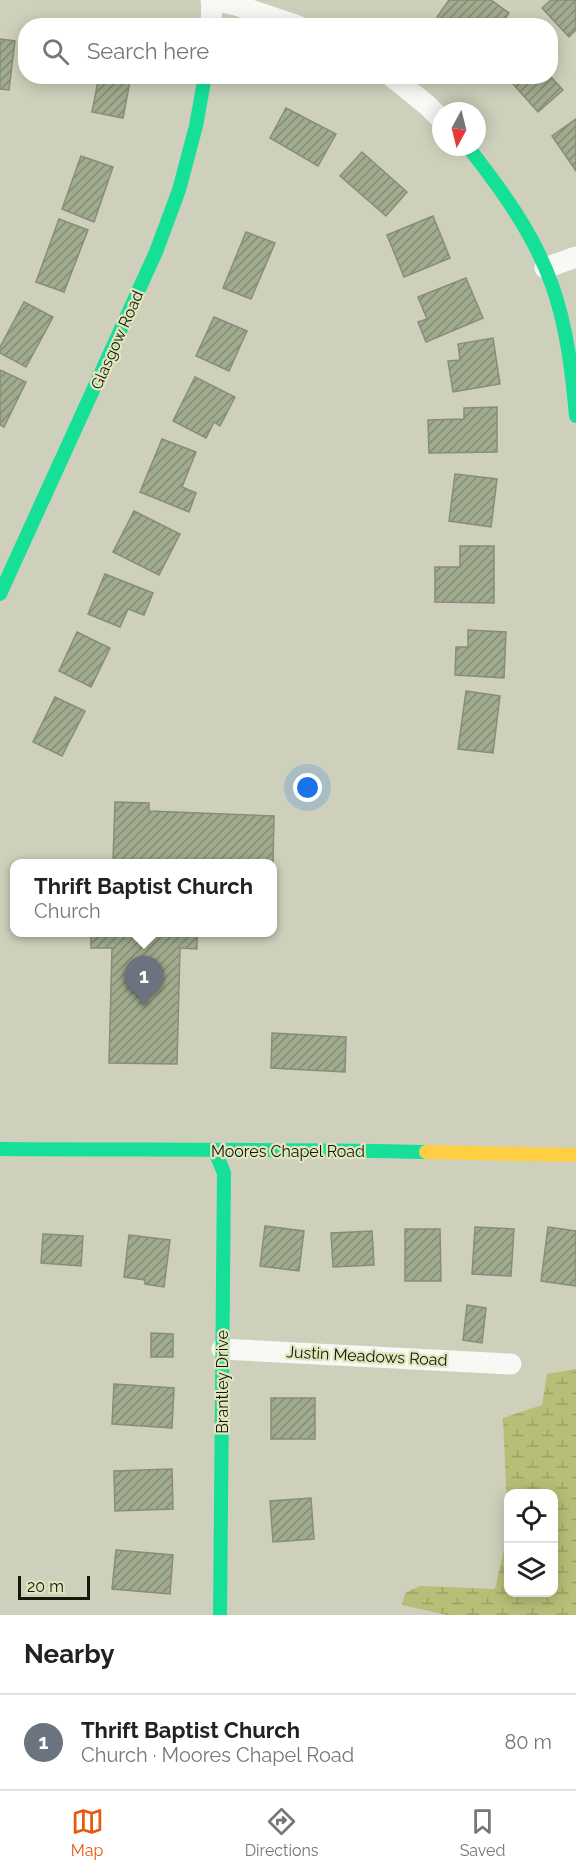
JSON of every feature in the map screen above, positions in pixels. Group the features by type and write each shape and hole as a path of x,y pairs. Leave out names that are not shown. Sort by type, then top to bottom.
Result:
{"street":[{"path":"211,18 211,0 236,5 274,18"},
{"name":"Glasgow Road","path":"0,594 156,252 179,190 196,126 204,84"},
{"path":"401,84 432,110"},
{"path":"475,156 521,221 545,268 558,305 572,376 576,416"},
{"path":"545,268 576,257"},
{"name":"Moores Chapel Road","path":"0,1149 278,1149 576,1155"},
{"name":"Brantley Drive","path":"215,1150 224,1173 220,1615"},
{"name":"Justin Meadows Road","path":"222,1348 511,1364"}],"green space":[{"path":"576,1369 576,1615 447,1615 402,1605 405,1593 420,1586 495,1589 504,1550 504,1597 558,1597 558,1489 506,1489 503,1418 542,1405 547,1374"}],"building":[{"path":"449,0 491,0 509,13 506,18 437,17"},
{"path":"551,0 576,0 576,30 569,37 558,25 558,18 551,18 542,8"},
{"path":"0,39 15,41 9,90 0,89"},
{"path":"97,84 129,84 123,118 92,112"},
{"path":"513,84 557,84 563,90 538,112"},
{"path":"286,108 336,134 318,166 270,138"},
{"path":"576,119 576,171 552,136"},
{"path":"362,152 407,192 386,216 340,176"},
{"path":"81,156 113,167 94,222 62,209"},
{"path":"433,216 450,258 404,277 387,235"},
{"path":"59,219 88,230 64,292 36,282"},
{"path":"246,232 275,243 251,299 223,288"},
{"path":"466,278 483,318 426,342 418,322 427,319 418,297"},
{"path":"24,302 53,317 26,367 0,353 0,347"},
{"path":"214,317 247,331 229,371 196,356"},
{"path":"493,338 500,384 453,392 448,361 460,360 458,344"},
{"path":"0,370 26,382 4,427 0,425"},
{"path":"195,377 235,397 220,426 214,422 206,438 173,421"},
{"path":"497,407 497,452 429,453 428,420 464,419 464,408"},
{"path":"162,439 196,452 182,487 196,493 189,512 140,492"},
{"path":"455,474 497,479 491,527 449,521"},
{"path":"134,511 180,534 159,575 113,552"},
{"path":"460,546 494,546 494,603 435,602 435,567 460,567"},
{"path":"105,574 153,593 144,615 128,609 120,627 88,614"},
{"path":"468,630 506,632 504,678 455,675 456,647 468,647"},
{"path":"77,632 110,648 91,687 59,671"},
{"path":"466,691 500,696 493,753 458,749"},
{"path":"55,697 85,711 62,756 33,742"},
{"path":"115,802 149,803 149,811 274,816 273,859 113,859"},
{"path":"91,937 197,937 197,949 180,948 177,1064 109,1063 112,948 91,948"},
{"path":"272,1033 346,1037 345,1072 271,1068"},
{"path":"265,1226 304,1231 299,1271 260,1266"},
{"path":"475,1227 514,1229 511,1276 472,1274"},
{"path":"548,1227 576,1231 576,1286 541,1281"},
{"path":"405,1229 440,1229 441,1281 405,1281"},
{"path":"372,1231 374,1265 333,1267 331,1233"},
{"path":"43,1234 83,1236 81,1266 41,1263"},
{"path":"129,1235 170,1240 164,1287 145,1284 145,1280 124,1277"},
{"path":"467,1305 486,1308 482,1343 463,1340"},
{"path":"151,1333 173,1334 173,1357 151,1357"},
{"path":"114,1384 174,1388 172,1428 112,1424"},
{"path":"271,1398 315,1398 315,1439 271,1439"},
{"path":"172,1469 173,1509 115,1511 114,1471"},
{"path":"311,1498 314,1539 273,1542 270,1501"},
{"path":"116,1550 173,1555 170,1594 112,1589"}],"traffic: fast":[{"path":"0,594 156,252 179,190 196,126 204,84"},
{"path":"475,156 516,213 545,266 565,333 576,416"},
{"path":"0,1149 426,1152"},
{"path":"215,1151 224,1173 220,1615"}],"traffic: slow":[{"path":"426,1152 576,1155"}],"place":[{"name":"Thrift Baptist Church","path":"144,1006"}]}
